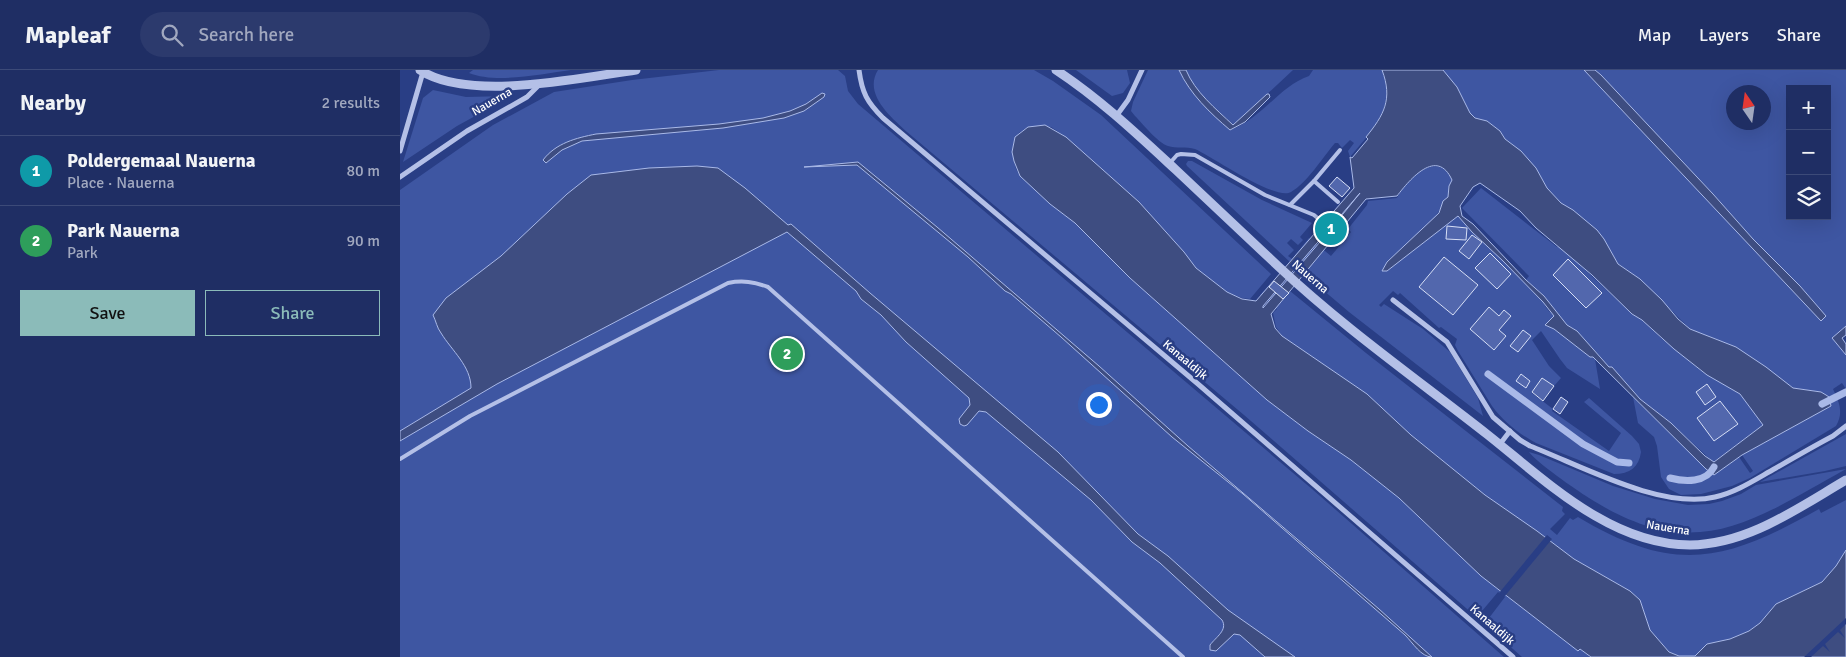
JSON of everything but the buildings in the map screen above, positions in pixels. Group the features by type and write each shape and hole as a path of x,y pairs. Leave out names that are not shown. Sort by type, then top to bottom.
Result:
{"street":[{"path":"400,151 421,71 449,82 492,86 540,84 636,70"},
{"name":"Kanaaldijk","path":"859,70 864,96 883,118 1206,390 1513,657"},
{"name":"Nauerna","path":"1056,70 1117,115 1312,296 1577,504 1598,517 1638,536 1663,542 1680,544 1711,543 1744,534 1774,521 1846,480"},
{"path":"1117,115 1128,100 1142,70"},
{"name":"Nauerna","path":"400,177 467,131 527,97 540,84"},
{"path":"1393,300 1447,342 1493,417 1510,432 1530,446 1607,478 1673,499 1696,500 1720,496 1747,485 1833,436 1846,426"},
{"path":"1500,444 1510,432"}],"lane":[{"path":"1290,205 1314,181 1340,150"},
{"path":"1169,164 1177,155 1195,155 1265,195 1314,215 1321,221"},
{"path":"1314,181 1338,202"},
{"path":"400,459 470,416 728,283 739,281 759,284 768,287 1182,657"}],"shaded area":[{"path":"473,70 571,70 533,76 492,78 469,73"},
{"path":"719,70 838,70 845,76 848,91 858,104 1312,489 1504,657 400,657 400,441 461,404 457,397 400,431 400,190 493,125 554,92 632,80"},
{"path":"878,70 1034,70 1101,115 1271,274 1250,299 1227,292 1196,268 1139,202 1066,137 1051,127 1028,127 1019,133 1013,144 1014,161 1020,176 1050,204 1075,223 1130,278 1267,400 1351,460 1399,498 1481,576 1578,651 1580,649 1590,657 1522,657 1487,626 1491,621 1489,618 1505,597 1498,592 1482,611 1478,610 1474,615 1244,415 907,132 887,112 876,96 874,79"},
{"path":"1076,70 1127,70 1130,83 1123,93 1112,96"},
{"path":"1148,70 1179,70 1195,95 1230,130 1251,118 1288,88 1309,76 1313,70 1382,70 1386,84 1386,96 1380,118 1350,157 1348,151 1354,143 1350,140 1342,148 1338,143 1335,143 1303,183 1291,192 1283,193 1244,177 1195,149 1168,146 1155,137 1131,111 1133,102"},
{"path":"1179,70 1186,70 1200,93 1233,125 1267,94 1270,97 1245,122 1230,130 1201,103"},
{"path":"1186,70 1293,70 1234,125 1200,93"},
{"path":"1382,70 1443,70 1457,87 1470,113 1475,118 1487,121 1500,131 1505,139 1521,151 1536,168 1547,188 1561,203 1573,210 1597,230 1618,264 1640,279 1678,319 1690,329 1736,347 1793,388 1821,392 1829,397 1831,406 1742,455 1714,475 1593,357 1590,357 1554,329 1545,325 1554,316 1543,302 1458,216 1387,271 1382,271 1387,262 1439,213 1443,201 1448,197 1449,186 1452,180 1446,171 1439,166 1431,166 1424,169 1397,196 1366,199 1271,314 1275,328 1282,336 1367,394 1411,435 1485,495 1574,559 1630,591 1640,600 1650,630 1669,652 1679,656 1695,656 1707,644 1730,639 1749,631 1760,623 1776,604 1822,582 1836,566 1846,550 1846,657 1591,657 1580,649 1578,651 1481,576 1399,498 1351,460 1267,400 1130,278 1075,223 1050,204 1020,176 1012,152 1015,137 1028,127 1045,125 1066,137 1139,202 1196,268 1227,292 1242,299 1256,301 1354,188 1350,157 1352,158 1368,139 1366,137 1382,114 1387,98","holes":["1480,183 1520,211 1536,228 1592,275 1632,314 1642,320 1674,349 1707,375 1740,394 1763,425 1714,462 1705,456 1671,423 1640,399 1577,331 1567,325 1544,296 1526,280 1473,224 1462,216 1460,206 1473,187","1360,193 1326,235 1263,308 1263,306"]},
{"path":"1443,70 1584,70 1821,321 1825,316 1800,286 1753,239 1713,194 1595,70 1846,70 1846,326 1832,338 1846,355 1846,389 1842,383 1833,389 1839,403 1840,412 1836,426 1750,478 1732,486 1701,494 1681,495 1669,489 1661,477 1654,437 1638,423 1633,397 1706,469 1714,474 1739,457 1750,473 1753,471 1742,455 1831,406 1826,395 1821,392 1793,388 1736,347 1690,329 1640,279 1618,264 1597,230 1573,210 1561,203 1547,188 1536,168 1505,139 1500,131 1487,121 1475,118"},
{"path":"1584,70 1595,70 1601,75 1753,239 1800,286 1826,316 1821,321"},
{"path":"433,90 466,97 507,96 508,98 457,126 403,162 423,98"},
{"path":"822,93 825,94 824,97 804,111 784,118 723,128 582,141 562,150 546,163 543,160 560,145 596,134 719,124 763,118 790,111 806,104"},
{"path":"1188,161 1192,161 1262,200 1312,223 1300,237 1303,240 1298,245 1291,239 1287,243 1294,250 1288,256 1292,259 1309,238 1331,256 1351,232 1348,229 1367,205 1368,201 1397,198 1407,182 1423,170 1439,167 1447,171 1453,180 1449,186 1448,197 1434,219 1387,262 1383,271 1458,216 1543,302 1554,316 1546,325 1595,359 1600,389 1567,368 1541,331 1532,340 1549,366 1561,378 1554,386 1542,378 1532,393 1553,409 1552,411 1609,451 1621,433 1584,402 1589,398 1639,444 1641,452 1636,466 1625,473 1614,474 1536,443 1524,436 1506,422 1492,406 1458,351 1455,345 1457,339 1441,327 1439,328 1400,293 1398,295 1393,291 1379,305 1381,307 1384,304 1423,329 1450,352 1478,398 1483,416 1349,312 1290,262 1187,166"},
{"path":"858,162 1099,366 1188,446 1379,609 1432,657 1424,655 1405,635 1243,494 1172,437 1061,337 857,165 804,167"},
{"path":"697,166 718,168 745,188 788,225 791,224 1058,452 1138,534 1168,556 1228,610 1295,657 1265,657 1240,635 1234,634 1216,651 1210,650 1210,645 1224,627 1222,620 1160,563 1132,542 1091,500 986,412 979,411 967,425 960,424 959,419 970,405 969,398 906,342 881,315 861,299 856,291 787,232 497,384 400,441 400,431 471,388 468,373 445,340 433,315 446,298 501,256 567,194 591,175 649,168"},
{"path":"1481,188 1557,247 1559,246 1564,250 1632,314 1642,320 1700,370 1740,394 1763,425 1713,462 1671,423 1640,399 1577,331 1567,325 1544,296 1526,280 1529,276 1462,208"},
{"path":"1269,285 1283,298 1290,291 1563,507 1562,511 1565,514 1550,529 1557,535 1570,518 1573,520 1578,517 1612,535 1643,548 1672,554 1700,555 1727,550 1755,541 1819,509 1821,513 1846,500 1846,550 1836,566 1822,582 1776,604 1760,623 1749,631 1730,639 1708,644 1695,656 1679,656 1669,652 1650,630 1640,600 1630,591 1574,559 1485,495 1411,435 1367,394 1282,336 1276,327 1273,313 1277,309 1260,295"},
{"path":"1846,326 1846,335 1842,338 1846,344 1846,355 1832,338"},
{"path":"1846,434 1846,466 1760,482"},
{"path":"1529,452 1613,486 1655,499 1688,505 1722,501 1741,494 1756,485 1846,469 1780,506 1750,520 1721,529 1691,533 1660,529 1626,518 1575,489"}],"pier":[{"path":"1547,535 1552,539 1504,597 1499,593"},
{"path":"1846,618 1846,624 1840,630 1845,638 1838,632 1825,644 1830,652 1823,646 1811,657 1804,657"}],"waterway":[{"path":"1488,374 1583,444 1617,462 1629,463"},
{"path":"1822,404 1846,392"},
{"path":"1670,478 1682,480 1701,479 1714,467"}],"place":[{"name":"Poldergemaal Nauerna","path":"1331,229"},
{"name":"Park Nauerna","path":"787,354"}]}
